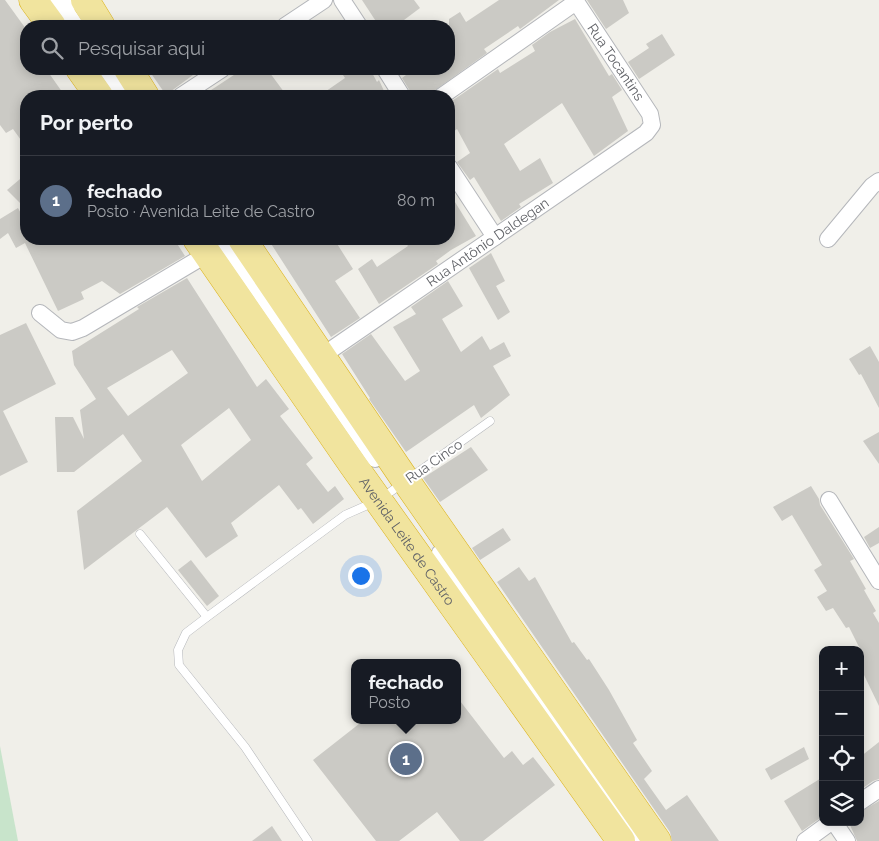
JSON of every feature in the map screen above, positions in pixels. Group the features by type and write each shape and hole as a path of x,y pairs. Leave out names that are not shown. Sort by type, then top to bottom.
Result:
{"highway":[{"path":"33,0 87,20"},
{"path":"84,75 96,90"},
{"path":"132,75 141,90"},
{"name":"Avenida Leite de Castro","path":"223,245 393,490 621,841"},
{"name":"Avenida Leite de Castro","path":"224,245 322,356 393,490 657,841"}],"street":[{"path":"294,20 324,0"},
{"path":"342,0 355,20"},
{"path":"450,90 575,1"},
{"name":"Rua Tocantins","path":"575,1 650,114 652,126"},
{"path":"63,10 71,20"},
{"path":"110,75 121,90"},
{"path":"190,90 213,75"},
{"path":"389,75 398,90"},
{"name":"Rua Antônio Daldegan","path":"322,356 646,133 652,126"},
{"path":"455,176 495,237"},
{"path":"828,239 876,184"},
{"path":"40,313 62,330 72,332 83,328 216,245"},
{"path":"393,490 638,841"},
{"path":"829,500 879,581"},
{"path":"864,799 879,789"},
{"path":"805,841 826,826"},
{"path":"835,826 847,841"}],"lane":[{"name":"Rua Cinco","path":"308,841 245,748 179,665 178,650 186,633 345,515 393,490 490,421"},
{"path":"140,534 207,617"}],"green space":[{"path":"0,746 18,841 0,841"}],"building":[{"path":"0,0 5,0 20,21 20,75 50,75 61,90 20,90 20,139 13,129 6,133 0,125"},
{"path":"362,0 414,0 420,8 404,20 375,20"},
{"path":"499,0 559,0 520,29 518,26 484,49 487,53 435,90 409,90 402,78 406,75 455,75 455,20 449,19 460,12 466,22"},
{"path":"587,0 623,0 629,13 606,29"},
{"path":"575,19 609,76 612,74 622,90 612,97 628,131 594,156 562,103 504,144 520,171 540,158 553,183 519,204 521,207 501,221 474,177 470,180 457,162 470,153 457,129 455,130 455,99 498,69 500,73 535,51 532,45 550,32"},
{"path":"662,34 675,55 639,79 628,62 649,48 646,44"},
{"path":"152,75 193,75 173,90 163,90"},
{"path":"234,75 271,75 283,90 211,90"},
{"path":"343,75 373,75 377,82 379,80 384,90 328,90 345,78"},
{"path":"20,179 20,203 7,190"},
{"path":"455,202 476,236 451,250 436,261 438,264 379,304 358,269 372,259 377,267 408,246 455,245"},
{"path":"18,208 20,212 21,245 16,248 8,233 0,239 0,219"},
{"path":"26,245 178,245 185,256 120,294 102,281 81,292 84,299 58,311"},
{"path":"272,245 338,245 353,269 335,281 360,318 331,337"},
{"path":"491,253 505,281 496,286 510,312 498,320 469,268"},
{"path":"187,278 257,387 266,379 289,409 280,416 313,458 306,464 328,492 335,486 344,499 313,524 301,508 298,510 279,485 231,523 238,536 206,558 167,507 84,570 77,511 142,461 123,434 74,472 57,472 55,417 73,417 84,439 80,410 96,399 74,365 72,351 139,309 137,307","holes":["172,350 188,373 128,416 107,388","229,408 251,440 202,481 181,445"]},
{"path":"448,281 463,306 442,319 461,352 482,336 490,350 504,342 511,356 493,366 510,395 481,418 474,405 406,452 369,399 342,354 371,334 405,381 420,371 393,327 416,314 411,307"},
{"path":"26,323 56,384 3,411 28,462 0,476 0,335"},
{"path":"870,346 879,362 879,408 861,374 859,375 849,359"},
{"path":"879,432 879,464 863,441"},
{"path":"471,447 488,470 440,502 423,478"},
{"path":"811,486 819,499 820,505 854,559 850,561 866,589 864,590 876,611 873,613 879,623 879,706 864,675 864,646 858,646 849,627 846,628 833,608 826,611 817,597 827,591 814,570 822,565 792,515 782,521 773,507"},
{"path":"879,527 879,543 870,548 864,537"},
{"path":"503,528 511,540 480,560 472,548"},
{"path":"191,560 219,596 207,606 178,570"},
{"path":"519,567 529,581 535,577 572,643 574,642 587,660 589,659 609,690 637,740 633,743 652,771 644,779 666,810 687,795 719,841 672,841 670,832 497,582"},
{"path":"461,702 504,758 512,751 523,765 533,757 555,785 483,841 460,841 437,812 399,841 376,841 313,760 359,724 461,724"},
{"path":"879,742 879,779 864,787 864,781 864,754"},
{"path":"804,747 809,759 771,780 765,769"},
{"path":"819,779 819,819 802,831 784,801"},
{"path":"879,801 879,841 857,841 850,826 864,826 864,810"},
{"path":"272,826 282,841 252,841"}],"place":[{"name":"fechado","path":"406,759"}]}
